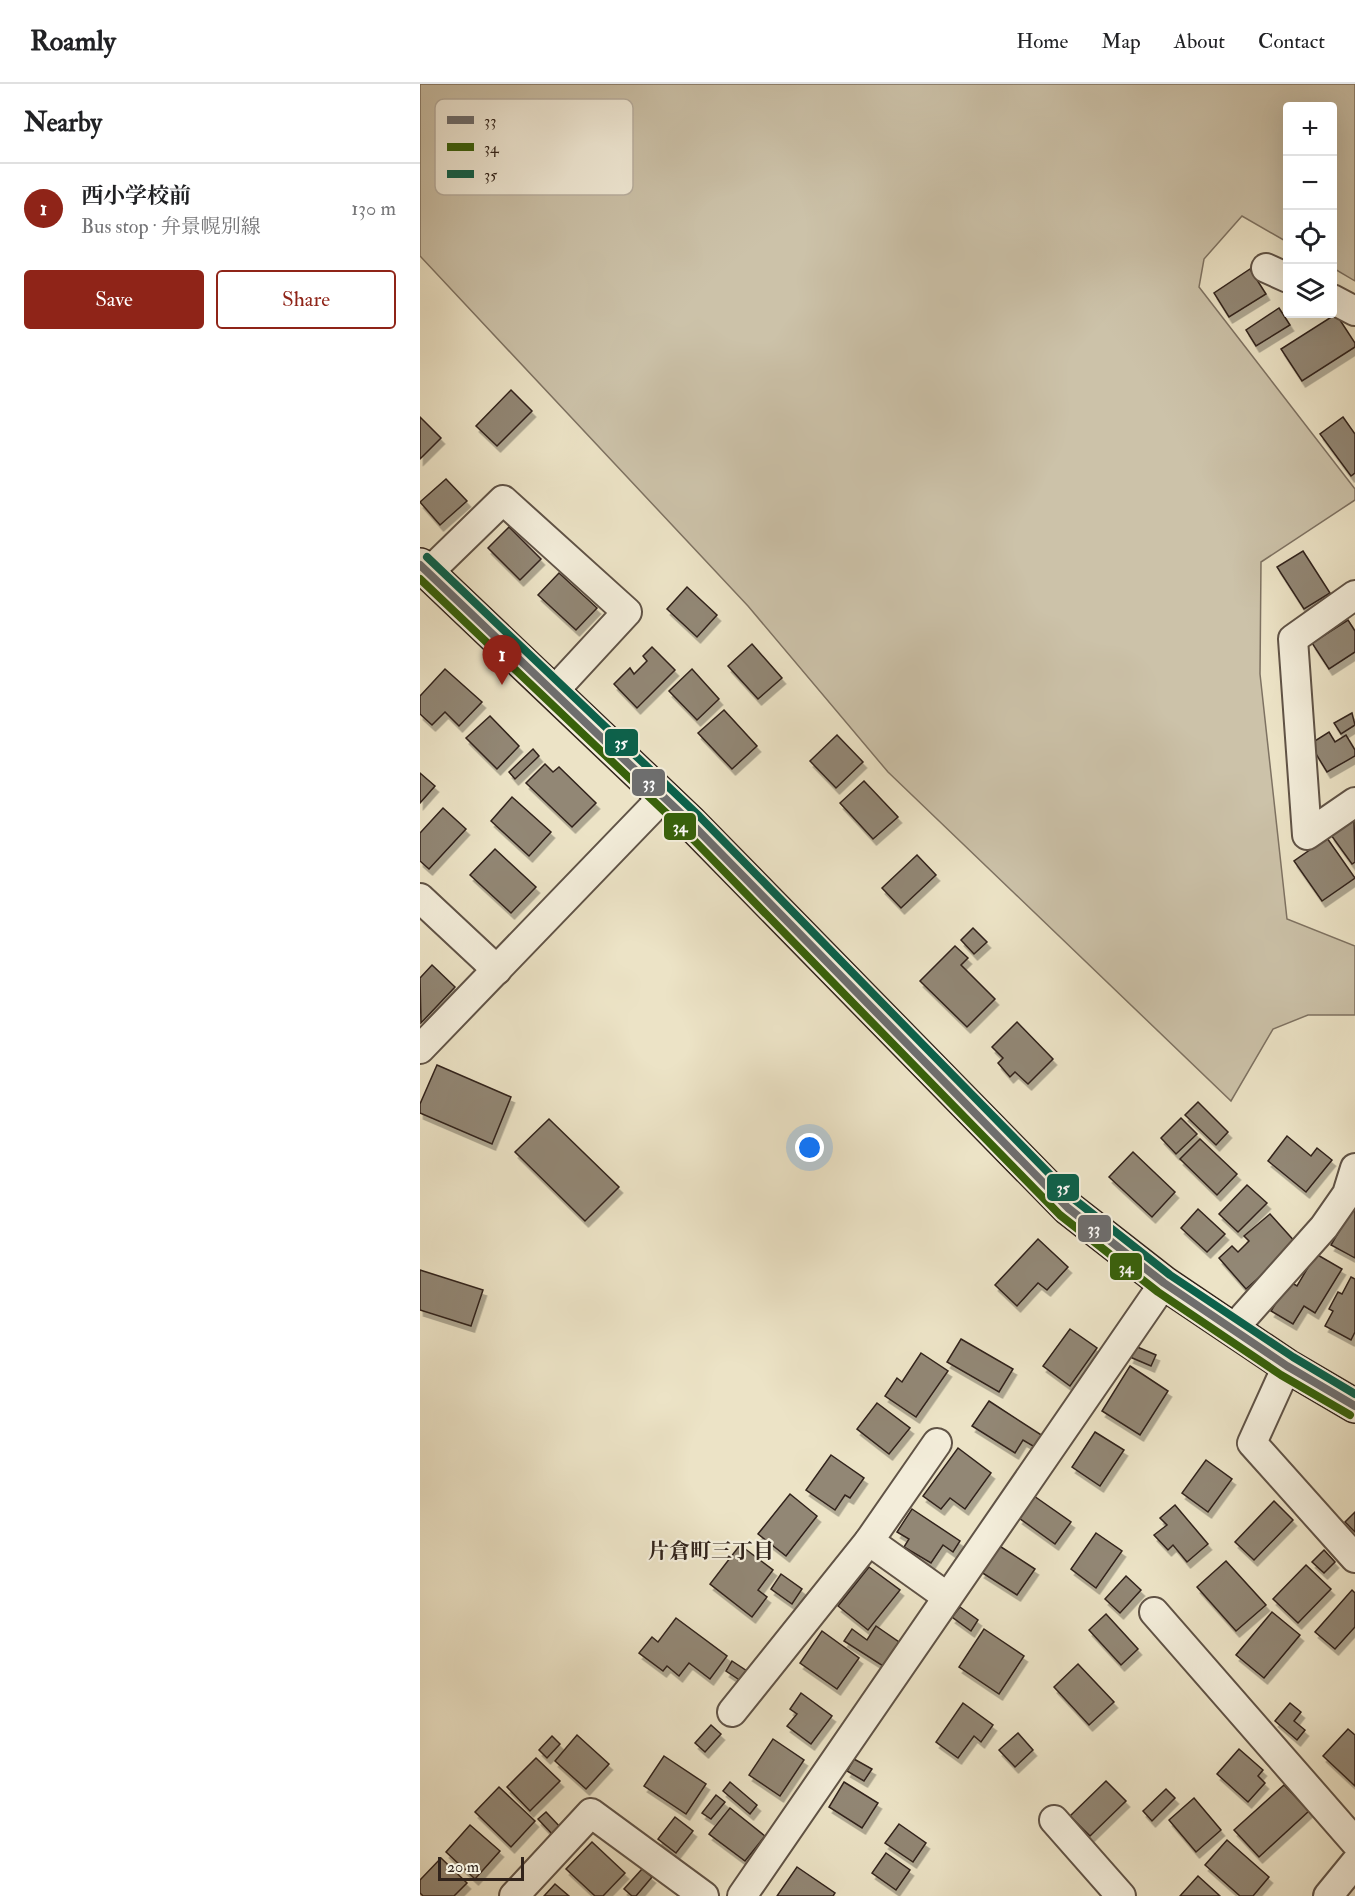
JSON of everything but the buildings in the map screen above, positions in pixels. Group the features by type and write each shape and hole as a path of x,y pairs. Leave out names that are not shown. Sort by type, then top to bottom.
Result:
{"main road":[{"path":"424,569 554,691 810,942 1068,1208 1164,1283 1287,1366 1355,1406"}],"street":[{"path":"1337,302 1355,311"},
{"path":"424,569 503,500 627,612 554,691"},
{"path":"1355,595 1293,639 1307,835 1355,801"},
{"path":"420,1049 662,798"},
{"path":"420,898 497,970"},
{"path":"1233,1329 1324,1227 1347,1194 1355,1168"},
{"path":"742,1896 946,1596 1164,1283"},
{"path":"1287,1366 1252,1443 1355,1558"},
{"path":"732,1713 869,1541 937,1443"},
{"path":"869,1541 946,1596"},
{"path":"1154,1612 1355,1842"},
{"path":"514,1896 591,1813 704,1896"},
{"path":"1054,1820 1121,1896"},
{"path":"1328,1896 1355,1863"}],"shaded area":[{"path":"420,84 1355,84 1355,281 1337,270 1337,102 1283,102 1283,240 1242,216 1204,259 1199,287 1355,489 1355,500 1261,562 1260,674 1287,919 1355,946 1355,1015 1308,1015 1273,1029 1231,1101 888,772 748,606 420,256"}],"transit line":[{"name":"35","path":"427,557 699,816 1075,1200 1170,1275 1293,1357 1355,1394"},
{"name":"33","path":"420,565 691,823 1068,1208 1164,1283 1287,1366 1355,1406"},
{"name":"34","path":"420,579 684,830 1060,1215 1158,1292 1281,1375 1350,1415"}],"place":[{"name":"西小学校前","path":"502,685"}],"district":[{"name":"片倉町三丁目","path":"711,1551"}]}
